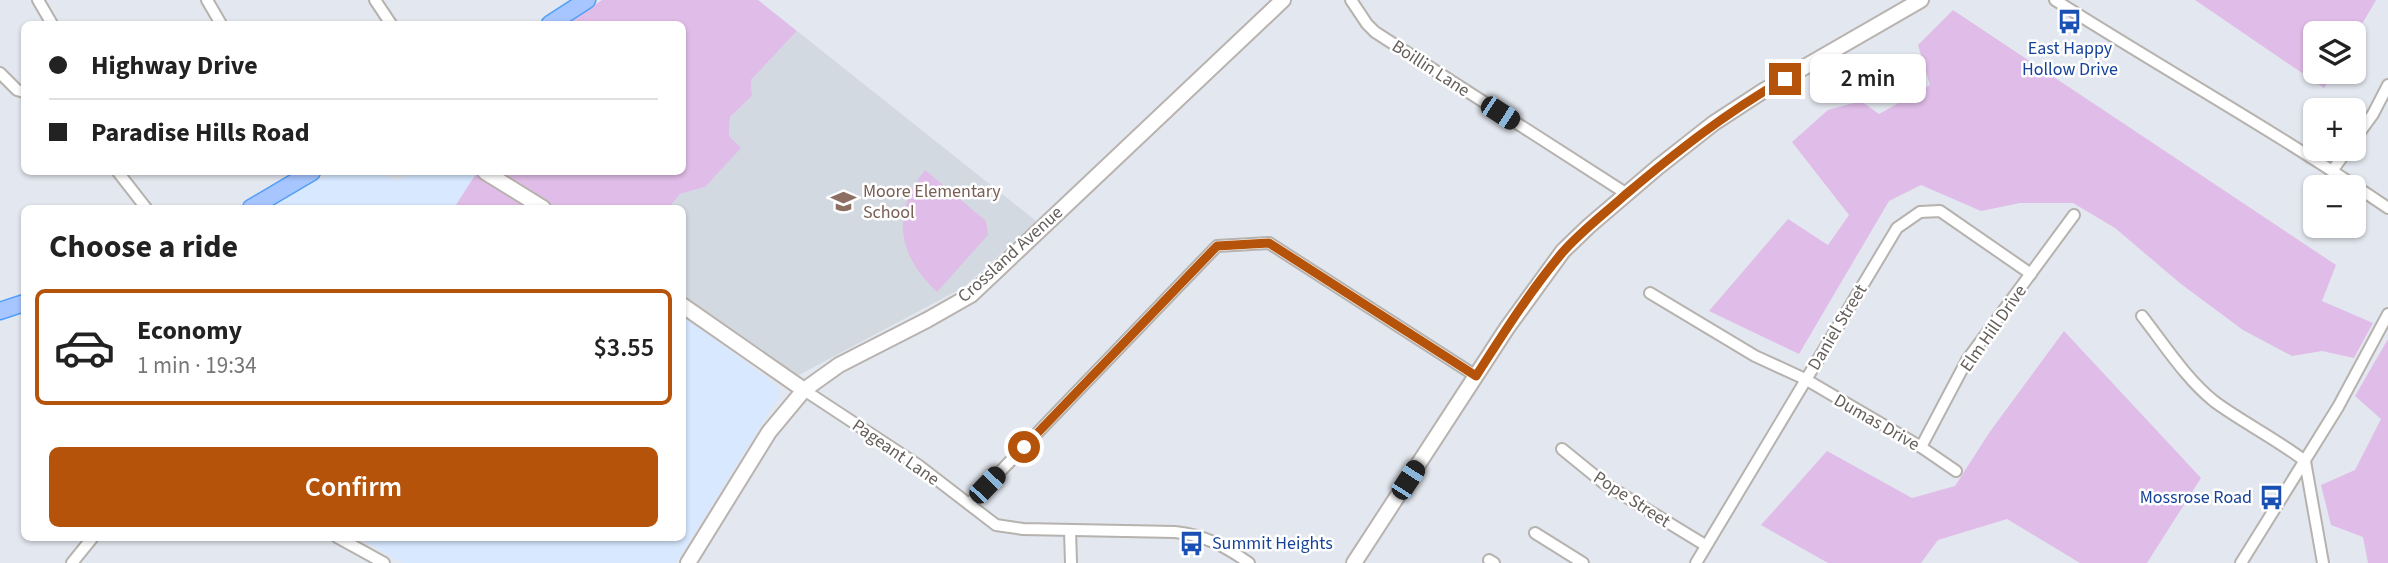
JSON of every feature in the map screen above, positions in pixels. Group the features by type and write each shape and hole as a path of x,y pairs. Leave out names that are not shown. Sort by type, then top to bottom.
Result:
{"main road":[{"path":"555,21 587,0"},
{"name":"Crossland Avenue","path":"688,563 769,432 804,390 839,365 971,295 1283,0"},
{"path":"1354,563 1535,287 1563,251 1689,142 1733,110 1921,0"},
{"path":"256,205 304,175"},
{"path":"490,175 538,205"},
{"path":"0,312 21,304"},
{"name":"Pageant Lane","path":"686,308 804,390"}],"street":[{"path":"38,0 50,21"},
{"path":"207,0 219,21"},
{"path":"375,0 389,21"},
{"name":"Boillin Lane","path":"1351,0 1375,32 1627,194"},
{"path":"2055,0 2388,208"},
{"path":"0,73 21,91"},
{"path":"2366,124 2388,85"},
{"path":"2332,171 2339,161"},
{"path":"120,175 144,205"},
{"name":"Daniel Street","path":"1696,563 1897,228 1920,212 1940,211 2031,274"},
{"name":"Elm Hill Drive","path":"1921,447 1967,360 2074,215"},
{"path":"969,504 1217,246 1269,243 1476,376"},
{"name":"Dumas Drive","path":"1650,293 1755,356 1805,379 1921,447 1956,471"},
{"path":"2241,563 2338,407 2388,314"},
{"path":"2142,316 2190,377 2214,401 2282,443 2305,461 2323,563"},
{"name":"Pageant Lane","path":"804,390 918,465 983,517 1002,526 1194,534 1215,542 1249,563"},
{"name":"Pope Street","path":"1562,449 1605,484 1705,545"},
{"path":"1070,530 1071,563"},
{"path":"1535,533 1583,563"},
{"path":"72,563 90,541"},
{"path":"344,541 384,563"}],"shaded area":[{"path":"602,0 758,0 797,31 751,80 752,96 730,117 729,136 741,148 705,187 680,194 671,205 456,205 475,175 686,175 686,21 570,21"},
{"path":"2195,0 2376,0 2364,21 2303,21 2303,74"},
{"path":"1953,10 2336,265 2322,301 2373,323 2354,358 2322,351 2292,356 2243,330 2181,284 2115,228 2073,203 2020,203 1981,211 1921,185 1889,201 1799,354 1709,311 1788,219 1828,245 1849,215 1792,142 1828,110 1861,101 1879,114 1930,85 1918,45"},
{"name":"Moore Elementary School","path":"797,31 1036,221 964,287 797,376 686,297 686,205 671,205 680,194 705,187 740,148 729,136 730,117 752,96 751,80"},
{"path":"925,170 986,221 988,235 937,292 914,264 903,234 907,202"},
{"path":"327,175 385,175 396,181 407,175 475,175 522,205 276,205"},
{"path":"686,318 775,384 780,391 676,563 402,563 364,541 686,541"},
{"path":"2064,331 2201,478 2147,563 2080,563 2007,519 1938,540 1921,563 1828,563 1761,525 1827,451 1912,498 1955,486 1989,433"},
{"path":"2388,339 2388,563 2368,563 2363,537 2331,525 2321,485 2355,470 2381,419 2355,396"}],"place":[{"name":"East Happy Hollow Drive","path":"2070,21"},
{"name":"Moore Elementary School","path":"843,201"},
{"name":"Mossrose Road","path":"2272,497"},
{"name":"Summit Heights","path":"1192,543"}],"route":[{"path":"1024,447 1217,246 1269,243 1476,376 1535,287 1563,251 1589,226 1691,140 1733,110 1785,79"}]}
